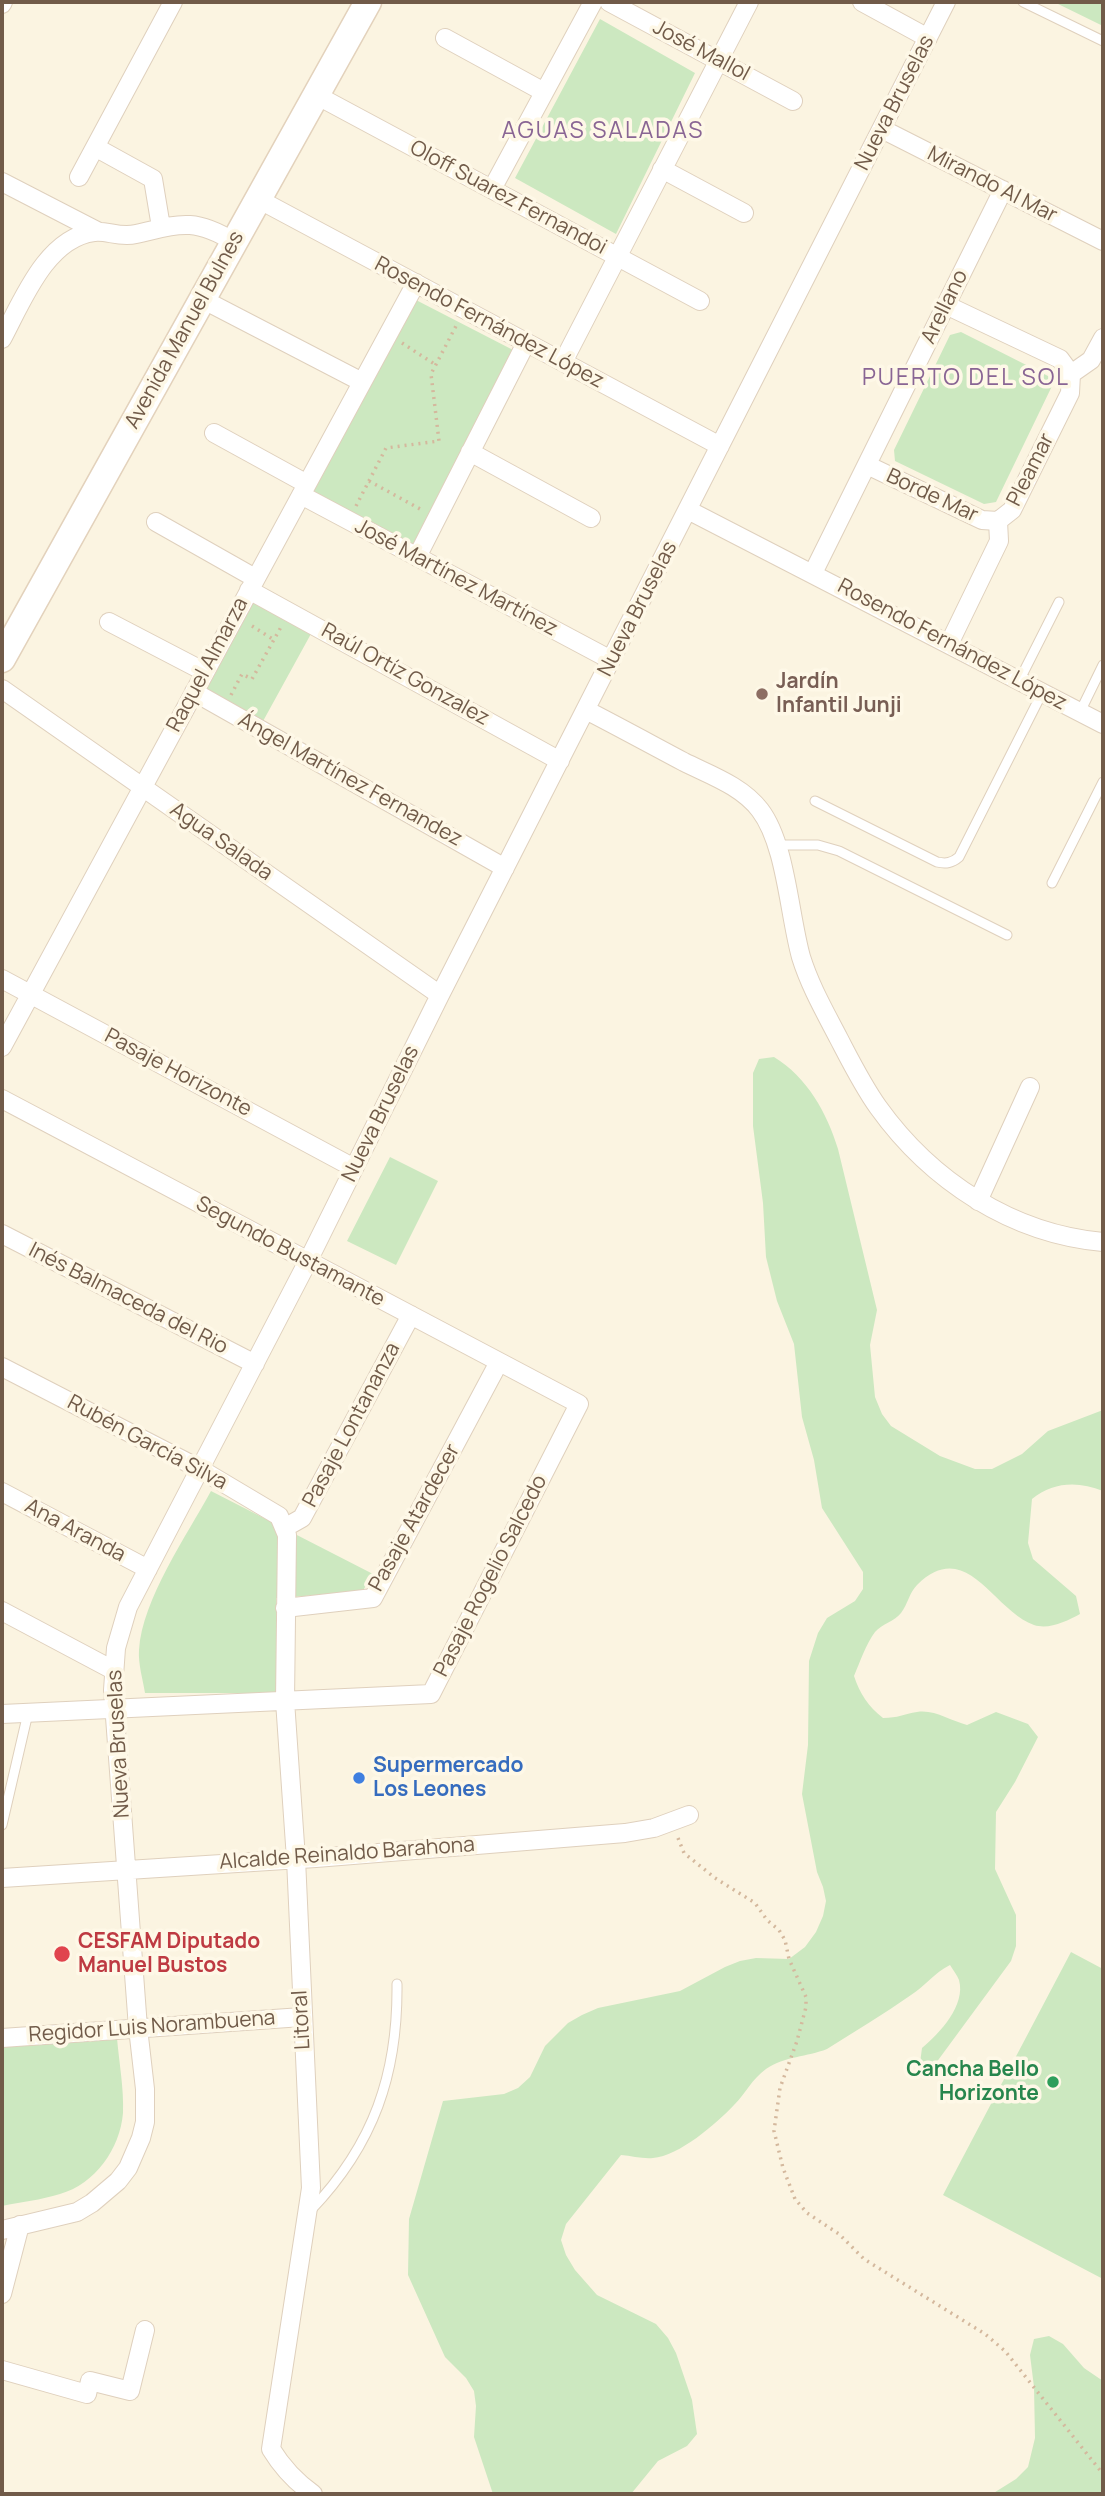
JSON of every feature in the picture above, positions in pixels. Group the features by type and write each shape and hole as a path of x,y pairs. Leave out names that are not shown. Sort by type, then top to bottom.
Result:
{"street":[{"path":"79,177 173,2"},
{"name":"Avenida Manuel Bulnes","path":"2,659 368,2"},
{"path":"492,189 593,2"},
{"name":"José Mallol","path":"609,2 793,101"},
{"path":"562,362 749,2"},
{"path":"863,2 928,37"},
{"name":"Nueva Bruselas","path":"2,2230 77,2212 106,2193 128,2168 141,2138 146,2106 113,1670 121,1627 128,1607 308,1261 440,995 946,2"},
{"path":"445,38 544,92"},
{"name":"Oloff Suarez Fernandoi","path":"316,94 700,301"},
{"name":"Mirando Al Mar","path":"882,129 1103,241"},
{"path":"94,147 153,178 162,227"},
{"path":"662,169 744,213"},
{"path":"2,182 97,231 114,236 131,236 179,224 217,231 234,242"},
{"name":"Arellano","path":"813,573 1003,190"},
{"name":"Rosendo Fernández López","path":"258,199 720,446"},
{"path":"2,339 40,269 55,251 83,234 97,231"},
{"name":"Raquel Almarza","path":"2,1047 416,283"},
{"path":"202,299 362,382"},
{"path":"946,305 1060,359 1072,374 1091,360 1103,338"},
{"path":"417,557 526,343"},
{"name":"Pleamar","path":"949,644 996,549 1000,533 998,521 1008,514 1017,498 1070,393 1072,374"},
{"name":"José Martínez Martínez","path":"214,433 348,520 611,660"},
{"path":"470,452 591,518"},
{"name":"Borde Mar","path":"867,465 982,520 998,521"},
{"name":"Rosendo Fernández López","path":"688,510 1103,724"},
{"name":"Raúl Ortíz Gonzalez","path":"156,522 252,584 289,612 560,761"},
{"path":"109,622 205,672"},
{"name":"Agua Salada","path":"2,689 440,995"},
{"name":"Ángel Martínez Fernandez","path":"194,692 505,868"},
{"path":"586,710 742,792 759,808 767,819 776,845 801,957 816,995 860,1079 891,1124 918,1154 978,1201 1037,1229 1066,1237 1103,1242"},
{"name":"Pasaje Horizonte","path":"2,979 355,1168"},
{"path":"978,1201 1030,1087"},
{"name":"Segundo Bustamante","path":"2,1099 579,1404"},
{"name":"Inés Balmaceda del Rio","path":"2,1234 255,1364"},
{"name":"Pasaje Lontananza","path":"286,1527 302,1518 411,1315"},
{"name":"Pasaje Atardecer","path":"285,1608 373,1598 499,1362"},
{"name":"Rubén García Silva","path":"2,1367 200,1469 279,1516 286,1527"},
{"name":"Pasaje Rogelio Salcedo","path":"285,1701 431,1694 579,1404"},
{"name":"Ana Aranda","path":"2,1492 148,1569"},
{"name":"Litoral","path":"286,1527 285,1701 296,1859 311,2188 271,2449 303,2491"},
{"path":"2,1611 113,1670"},
{"path":"2,1714 285,1701"},
{"name":"Alcalde Reinaldo Barahona","path":"2,1878 296,1859 625,1833 672,1823 690,1815"},
{"name":"Regidor Luis Norambuena","path":"2,2038 302,2017"},
{"path":"2,2294 20,2225"},
{"path":"2,2371 87,2394 90,2381 130,2390 145,2330"}],"lane":[{"path":"1023,2 1103,41"},
{"path":"1019,681 1059,602"},
{"path":"1080,712 1103,665"},
{"path":"815,801 937,862 955,861 1042,693"},
{"path":"1052,883 1103,782"},
{"path":"776,845 818,845 839,851 1007,935"},
{"path":"2,1825 28,1713"},
{"path":"308,2214 348,2166 368,2133 378,2109 393,2057 397,1984"}],"path":[{"path":"348,520 386,448 439,441 431,374 464,309"},
{"path":"388,334 436,365"},
{"path":"369,481 437,518"},
{"path":"223,709 242,674 252,679 289,612"},
{"path":"235,615 274,639"},
{"path":"672,1823 684,1853 715,1878 755,1903 767,1920 779,1930 806,1997 797,2041 780,2088 774,2131 783,2168 795,2199 807,2213 839,2234 864,2259 985,2334 1005,2351 1103,2474"}],"green space":[{"path":"1054,2 1103,2 1103,26"},
{"path":"600,19 695,73 616,234 515,178"},
{"path":"416,300 515,351 412,546 313,491"},
{"path":"961,332 1048,376 1052,386 996,502 984,504 895,461 894,450 950,335"},
{"path":"251,598 312,632 262,723 202,689"},
{"path":"774,1057 806,1085 822,1109 838,1149 877,1310 870,1345 875,1397 891,1426 940,1456 975,1469 992,1469 1022,1454 1048,1431 1103,1410 1103,1491 1075,1485 1057,1486 1032,1499 1028,1543 1033,1559 1076,1596 1080,1614 1052,1626 1034,1625 1019,1617 965,1572 951,1569 935,1572 914,1588 898,1616 875,1632 854,1676 865,1699 883,1718 923,1712 967,1725 996,1712 1028,1724 1038,1737 996,1812 995,1869 1016,1915 1016,1946 1011,1961 936,2063 920,2063 922,2048 950,2018 959,1999 959,1980 950,1965 901,2002 827,2049 766,2069 726,2113 707,2130 674,2152 653,2158 621,2155 566,2224 561,2240 575,2270 597,2295 656,2324 668,2338 692,2400 697,2434 687,2446 658,2461 631,2494 493,2494 474,2437 474,2391 466,2378 445,2357 408,2275 409,2219 443,2101 504,2094 518,2088 530,2077 545,2046 568,2023 598,2008 680,1991 740,1961 756,1958 789,1959 805,1947 816,1932 826,1901 817,1872 802,1794 808,1745 809,1661 818,1633 827,1618 855,1601 863,1589 863,1572 822,1508 814,1460 802,1417 794,1344 777,1301 766,1257 763,1203 753,1126 753,1073 759,1059"},
{"path":"390,1157 438,1181 396,1265 347,1241"},
{"path":"211,1491 373,1574 362,1592 276,1598 276,1693 145,1693 139,1650 148,1610 167,1568"},
{"name":"Cancha Bello Horizonte","path":"1071,1952 1103,1969 1103,2279 943,2195"},
{"path":"117,2038 123,2113 117,2139 104,2163 73,2189 46,2198 2,2206 2,2047"},
{"path":"1049,2336 1063,2344 1084,2368 1103,2381 1103,2494 992,2494 1016,2479 1028,2467 1035,2438 1030,2355 1034,2339"}],"place":[{"name":"Jardín Infantil Junji","path":"762,694"},
{"name":"Supermercado Los Leones","path":"359,1778"},
{"name":"CESFAM Diputado Manuel Bustos","path":"62,1954"},
{"name":"Cancha Bello Horizonte","path":"1053,2082"}],"district":[{"name":"AGUAS SALADAS","path":"603,132"},
{"name":"PUERTO DEL SOL","path":"966,379"}]}
